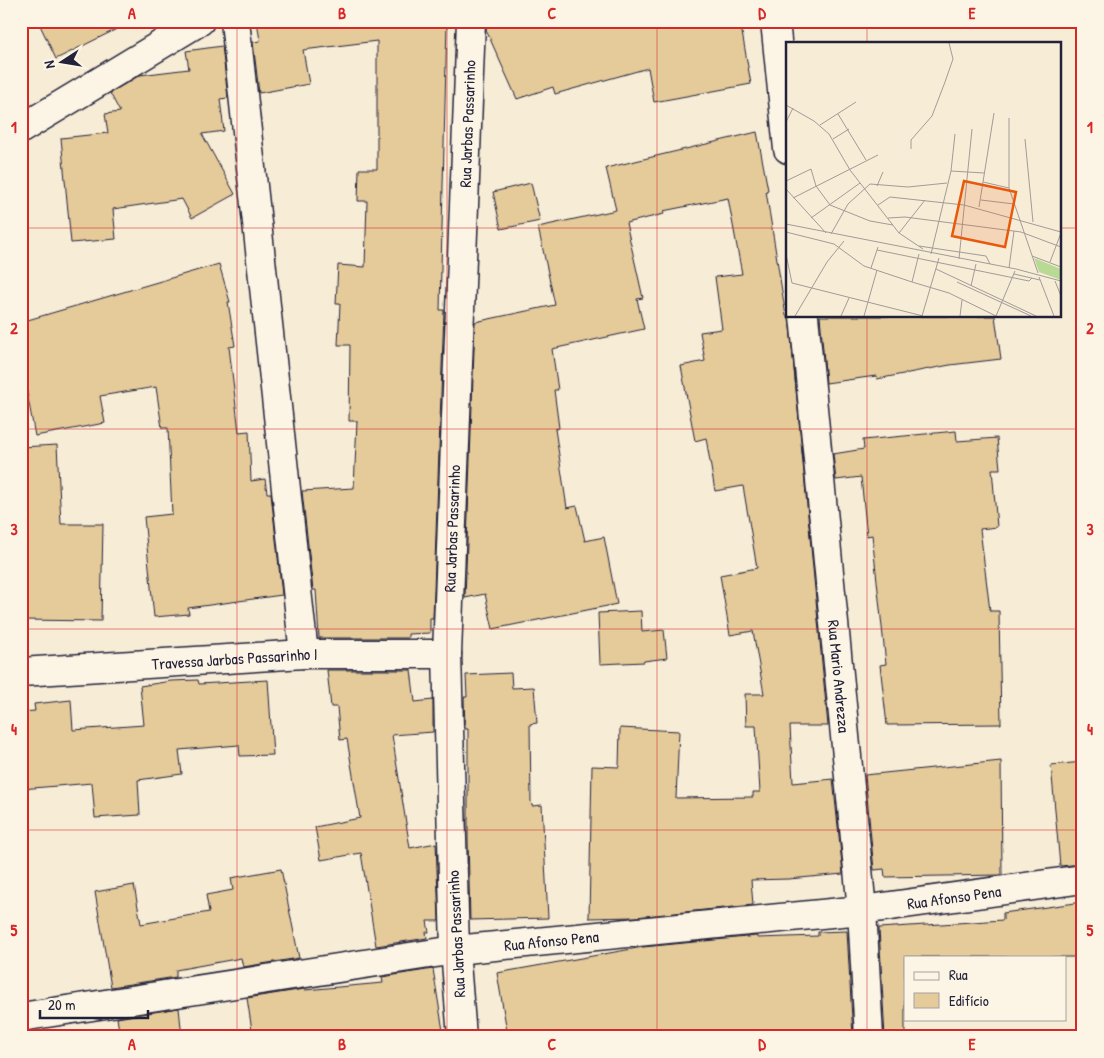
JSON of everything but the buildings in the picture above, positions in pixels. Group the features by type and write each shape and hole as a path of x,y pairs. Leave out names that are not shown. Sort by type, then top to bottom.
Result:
{"street":[{"path":"21,129 200,21"},
{"path":"235,21 304,654"},
{"name":"Rua Jarbas Passarinho","path":"462,1037 456,950 448,654 471,21"},
{"path":"775,21 786,129"},
{"name":"Rua Mario Andrezza","path":"804,318 862,910 869,1037"},
{"name":"Travessa Jarbas Passarinho I","path":"21,672 304,654 448,654"},
{"name":"Rua Afonso Pena","path":"21,1017 456,950 862,910 1083,879"}]}
